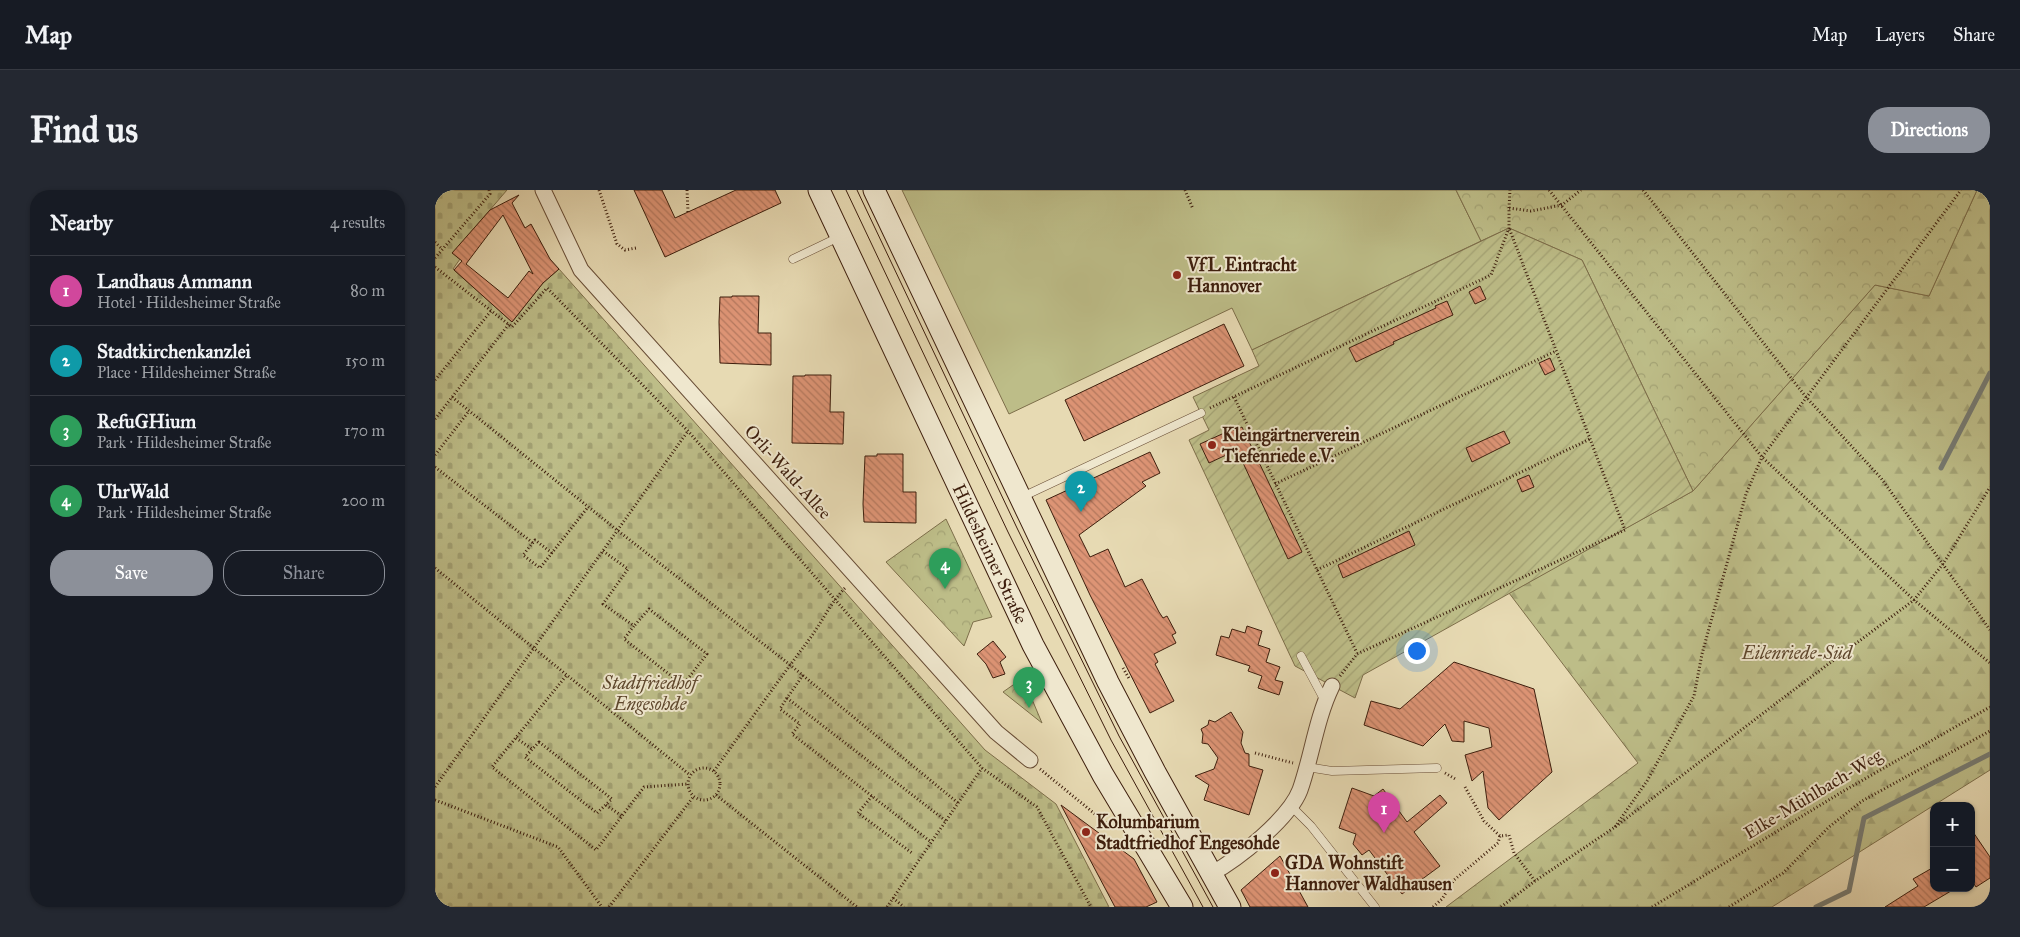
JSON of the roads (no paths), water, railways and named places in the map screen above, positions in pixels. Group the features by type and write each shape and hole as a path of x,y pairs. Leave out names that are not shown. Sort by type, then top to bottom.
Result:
{"main road":[{"name":"Hildesheimer Straße","path":"819,190 1033,645 1103,774 1183,907"},
{"path":"874,190 1019,498 1121,707 1230,907"}],"street":[{"name":"Orli-Wald-Allee","path":"543,190 581,270 996,732 1030,760"},
{"path":"1211,874 1243,853 1291,806 1300,790 1325,701 1332,686"}],"lane":[{"path":"793,259 841,236"},
{"path":"1019,498 1201,413"},
{"path":"1301,656 1325,701"},
{"path":"1307,767 1332,771 1437,768"},
{"path":"1291,806 1311,826 1375,907"}],"waterway":[{"path":"1941,468 1990,373"},
{"path":"1816,907 1849,891 1864,818 1990,754"}],"tram line":[{"path":"846,190 1008,532 1111,740 1203,907"},
{"path":"857,190 1017,528 1119,736 1213,907"}],"place":[{"name":"VfL Eintracht Hannover","path":"1177,275"},
{"name":"Kleingärtnerverein Tiefenriede e.V.","path":"1212,445"},
{"name":"Stadtkirchenkanzlei","path":"1081,512"},
{"name":"UhrWald","path":"945,589"},
{"name":"RefuGHium","path":"1029,708"},
{"name":"Kolumbarium Stadtfriedhof Engesohde","path":"1086,832"},
{"name":"Landhaus Ammann","path":"1384,833"},
{"name":"GDA Wohnstift Hannover Waldhausen","path":"1275,873"}],"park label":[{"name":"Eilenriede-Süd","path":"1797,653"},
{"name":"Stadtfriedhof Engesohde","path":"650,693"}]}
